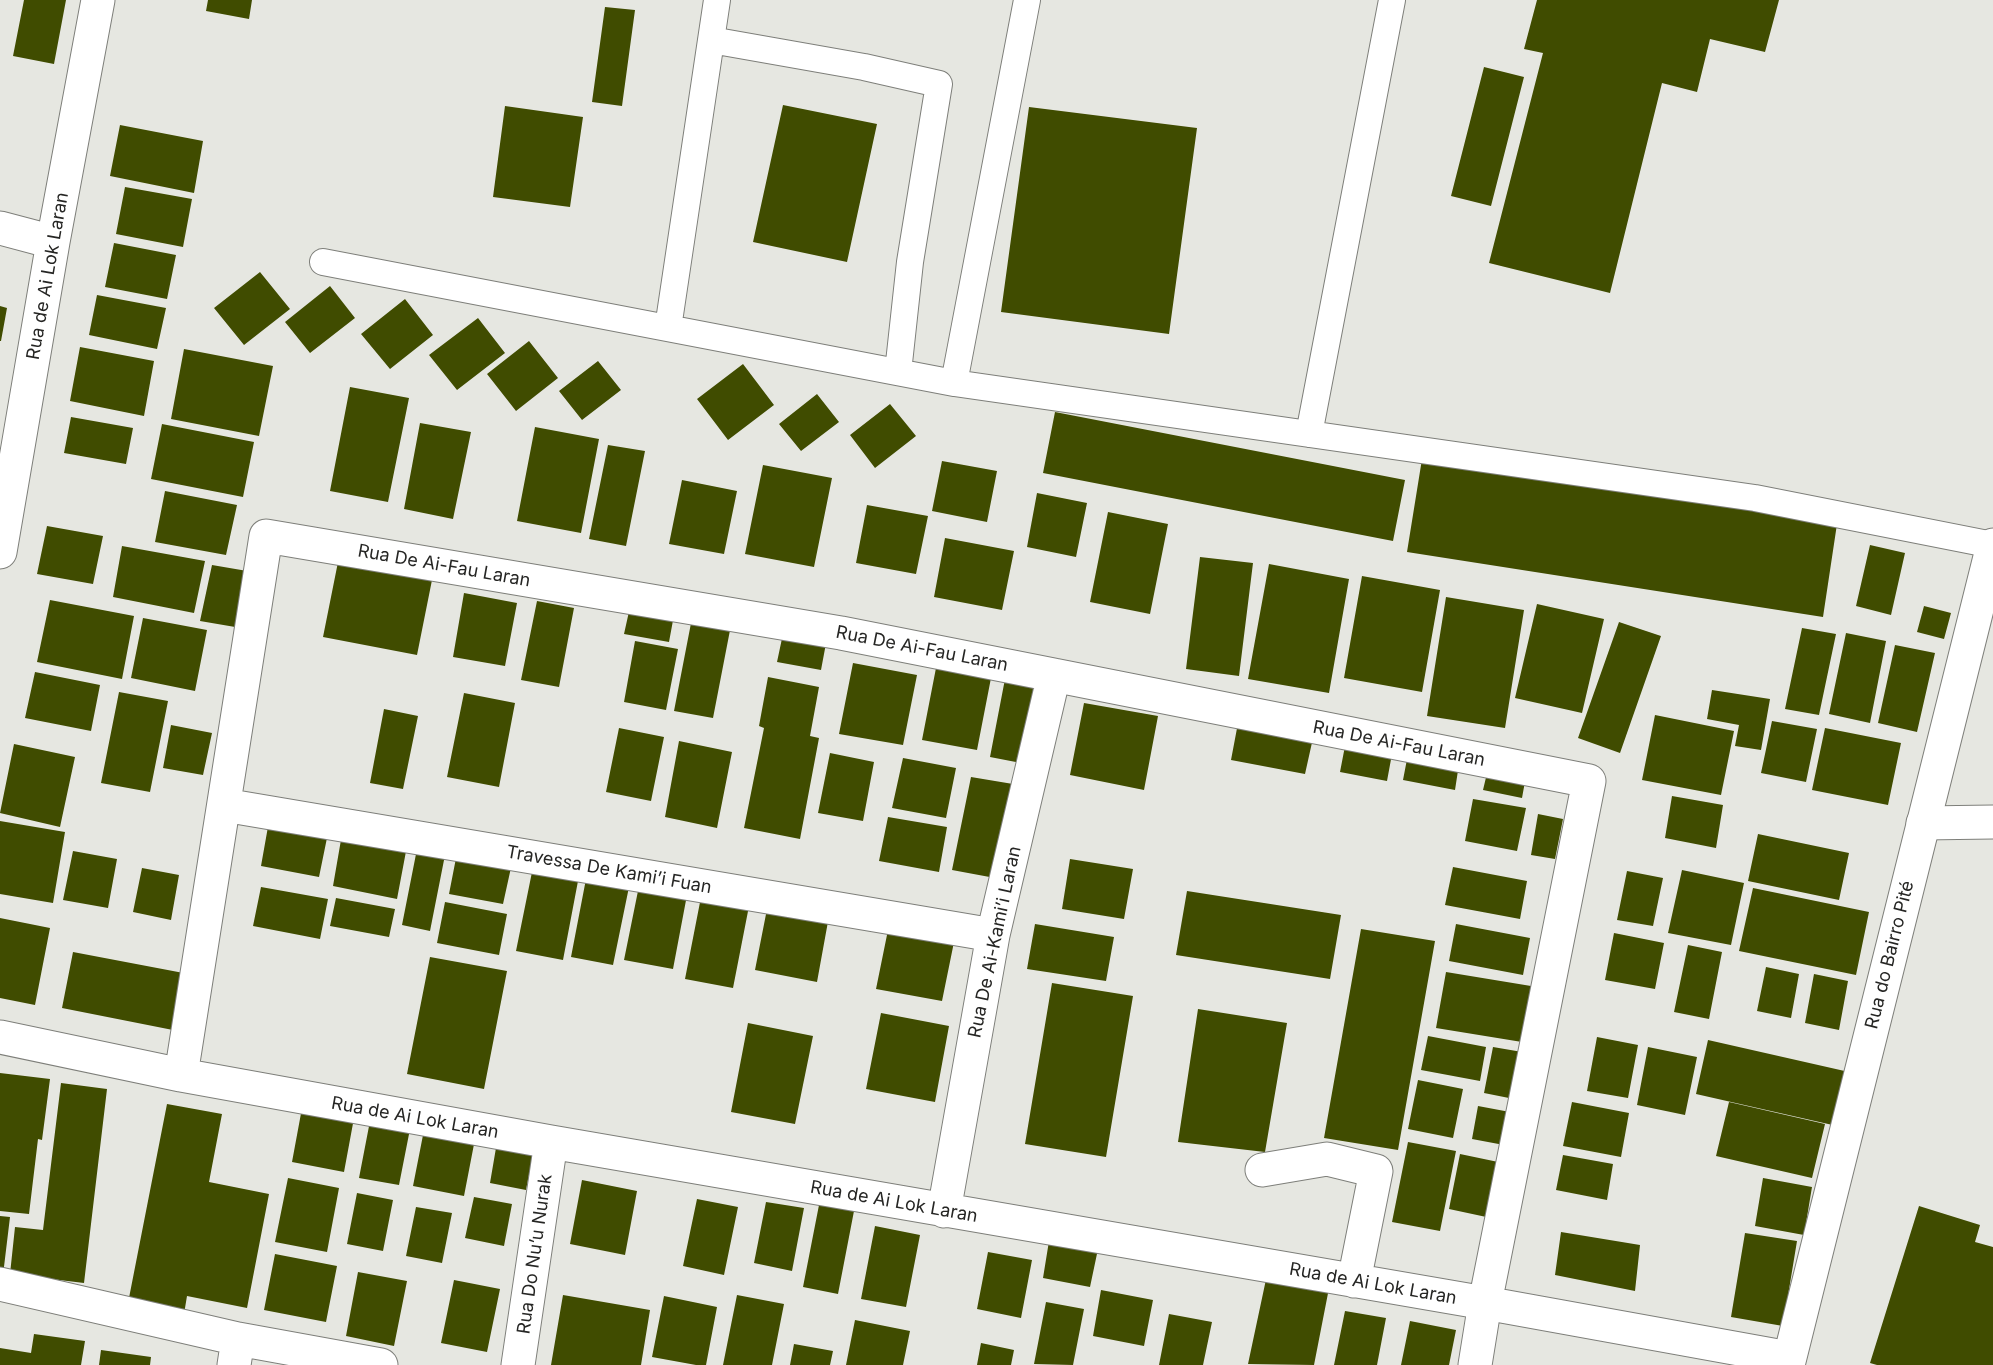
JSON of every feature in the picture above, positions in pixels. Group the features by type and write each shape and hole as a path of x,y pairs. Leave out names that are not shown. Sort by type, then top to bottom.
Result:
{"street":[{"name":"Rua de Ai Lok Laran","path":"0,552 53,242 98,0"},
{"path":"0,228 53,242"},
{"name":"Rua De Ai-Fau Laran","path":"182,1075 266,536 841,633 1590,782 1485,1303"},
{"name":"Rua do Bairro Pité","path":"1788,1361 1993,545"},
{"name":"Rua De Ai-Kami’i Laran","path":"944,1210 993,934 1054,675"},
{"name":"Travessa De Kami’i Fuan","path":"224,805 993,934"},
{"path":"1923,823 1993,822"},
{"name":"Rua de Ai Lok Laran","path":"0,1037 182,1075 551,1142 1485,1303 1788,1361"},
{"name":"Rua Do Nu’u Nurak","path":"518,1365 551,1142"},
{"path":"1262,1170 1327,1159 1376,1171 1354,1281"},
{"path":"0,1284 236,1352 381,1365"},
{"path":"1475,1365 1485,1303"}],"lane":[{"path":"668,328 717,0"},
{"path":"954,383 1027,0"},
{"path":"1309,434 1392,0"},
{"path":"711,40 864,67 939,84 910,262 898,372"},
{"path":"323,262 954,383 1755,498 1993,545"}],"building":[{"path":"24,0 66,0 54,64 13,56"},
{"path":"208,0 252,0 249,19 206,11"},
{"path":"1537,0 1779,0 1765,52 1710,39 1697,92 1662,83 1610,293 1489,263 1543,53 1524,49"},
{"path":"605,7 635,10 622,106 592,102"},
{"path":"1484,67 1524,77 1491,206 1451,196"},
{"path":"783,105 877,124 847,262 753,242"},
{"path":"505,106 583,117 570,207 493,197"},
{"path":"1029,107 1197,128 1169,334 1001,312"},
{"path":"120,125 203,141 194,193 110,176"},
{"path":"125,187 192,199 183,247 116,234"},
{"path":"114,243 176,255 167,299 105,287"},
{"path":"260,272 290,309 244,345 214,308"},
{"path":"330,286 355,318 310,353 285,322"},
{"path":"97,295 166,308 157,349 89,335"},
{"path":"405,299 433,335 390,369 361,334"},
{"path":"0,306 7,308 1,341 0,341"},
{"path":"478,318 505,353 457,390 429,355"},
{"path":"529,341 558,378 516,411 487,374"},
{"path":"80,347 154,361 144,416 70,401"},
{"path":"184,349 273,366 259,436 171,419"},
{"path":"598,361 621,390 582,420 559,391"},
{"path":"743,364 774,405 728,440 697,399"},
{"path":"350,387 409,398 388,502 330,491"},
{"path":"817,394 839,422 801,451 779,424"},
{"path":"890,404 916,436 875,468 850,435"},
{"path":"1055,412 1405,480 1393,541 1043,473"},
{"path":"71,417 133,428 126,464 64,453"},
{"path":"420,423 471,432 453,519 404,509"},
{"path":"162,424 254,442 243,497 151,479"},
{"path":"535,427 599,439 581,533 517,521"},
{"path":"608,445 645,451 626,546 589,539"},
{"path":"1422,459 1837,524 1823,617 1407,552"},
{"path":"942,461 997,471 987,522 932,511"},
{"path":"763,465 832,478 814,567 745,554"},
{"path":"682,480 737,491 724,554 669,544"},
{"path":"165,491 237,505 226,555 155,542"},
{"path":"1037,493 1087,503 1076,557 1027,547"},
{"path":"867,505 928,516 916,574 856,563"},
{"path":"1108,512 1168,524 1150,614 1090,602"},
{"path":"47,526 103,536 93,584 37,574"},
{"path":"945,538 1014,551 1002,610 934,597"},
{"path":"1870,545 1905,553 1891,615 1856,606"},
{"path":"122,546 205,561 194,613 113,597"},
{"path":"1200,557 1253,563 1239,676 1186,669"},
{"path":"338,562 432,580 417,655 323,637"},
{"path":"1269,564 1349,579 1329,693 1248,679"},
{"path":"212,565 253,572 241,628 200,621"},
{"path":"1362,576 1440,590 1422,692 1344,678"},
{"path":"464,593 517,603 505,666 453,657"},
{"path":"1446,597 1524,610 1505,728 1427,716"},
{"path":"50,600 134,616 122,679 37,662"},
{"path":"537,601 574,608 559,687 521,680"},
{"path":"1537,604 1604,619 1582,713 1515,698"},
{"path":"1924,606 1951,613 1944,639 1917,632"},
{"path":"630,607 674,615 669,642 624,634"},
{"path":"143,618 207,630 195,691 131,678"},
{"path":"692,618 731,625 713,718 674,711"},
{"path":"1619,622 1661,636 1620,753 1578,738"},
{"path":"1802,628 1836,634 1819,715 1785,709"},
{"path":"784,629 827,638 821,670 777,662"},
{"path":"1846,633 1886,641 1870,723 1829,714"},
{"path":"635,641 678,649 666,710 624,702"},
{"path":"1895,645 1935,653 1917,732 1878,723"},
{"path":"853,663 917,675 903,745 839,734"},
{"path":"936,668 991,678 977,750 922,740"},
{"path":"35,672 100,685 91,731 25,718"},
{"path":"768,677 819,687 810,736 819,738 800,839 744,828 764,728 759,726"},
{"path":"1005,679 1036,685 1021,763 990,757"},
{"path":"1712,690 1770,699 1761,750 1735,746 1739,725 1707,719"},
{"path":"119,692 168,701 150,792 101,783"},
{"path":"464,693 515,703 499,787 447,777"},
{"path":"1084,703 1158,716 1144,790 1070,775"},
{"path":"384,709 418,716 403,789 370,783"},
{"path":"1655,715 1734,731 1721,795 1642,780"},
{"path":"1772,721 1817,729 1806,782 1761,773"},
{"path":"1238,723 1313,738 1305,774 1231,760"},
{"path":"171,725 212,733 203,775 163,768"},
{"path":"619,728 664,737 651,801 606,792"},
{"path":"1825,728 1901,743 1888,805 1812,790"},
{"path":"679,741 732,752 717,828 665,817"},
{"path":"14,744 75,757 60,827 0,813"},
{"path":"1345,746 1392,754 1387,781 1340,772"},
{"path":"830,753 874,762 863,821 818,813"},
{"path":"1408,754 1459,764 1455,790 1403,780"},
{"path":"903,758 956,768 946,818 892,808"},
{"path":"1488,769 1526,776 1522,798 1483,790"},
{"path":"971,777 1013,784 995,878 952,870"},
{"path":"1672,796 1723,805 1716,848 1665,838"},
{"path":"1473,799 1526,808 1517,851 1465,841"},
{"path":"1538,814 1563,819 1555,859 1531,855"},
{"path":"888,817 947,827 939,872 879,861"},
{"path":"0,821 65,832 53,903 0,894"},
{"path":"269,821 328,833 319,877 261,866"},
{"path":"342,834 407,846 397,899 333,886"},
{"path":"1758,834 1849,853 1839,900 1748,881"},
{"path":"417,849 445,855 430,931 402,925"},
{"path":"73,851 117,859 108,908 63,900"},
{"path":"457,853 512,863 503,904 449,894"},
{"path":"1070,859 1133,869 1124,919 1062,909"},
{"path":"1453,867 1527,881 1520,919 1445,905"},
{"path":"142,868 179,875 171,920 133,912"},
{"path":"1682,870 1744,883 1731,945 1668,933"},
{"path":"1627,871 1663,878 1653,926 1617,920"},
{"path":"532,872 578,881 563,960 516,951"},
{"path":"586,879 629,887 613,965 571,957"},
{"path":"639,886 687,895 673,969 624,960"},
{"path":"261,887 328,899 320,939 253,926"},
{"path":"1753,888 1869,912 1856,975 1739,951"},
{"path":"1187,891 1341,915 1330,979 1176,955"},
{"path":"702,892 750,901 733,988 685,979"},
{"path":"336,898 395,909 389,937 330,926"},
{"path":"445,902 507,914 499,955 437,943"},
{"path":"768,904 829,916 817,982 755,970"},
{"path":"0,918 50,928 35,1005 0,998"},
{"path":"1035,924 1114,937 1106,981 1027,969"},
{"path":"1456,924 1530,938 1523,975 1449,961"},
{"path":"1361,929 1435,941 1398,1150 1324,1138"},
{"path":"888,930 954,942 942,1001 876,989"},
{"path":"1614,933 1664,943 1655,989 1605,980"},
{"path":"1688,945 1722,952 1709,1019 1674,1012"},
{"path":"73,952 194,975 183,1032 62,1008"},
{"path":"430,957 507,971 484,1089 407,1074"},
{"path":"1766,967 1799,974 1791,1018 1757,1011"},
{"path":"1446,972 1531,986 1522,1042 1436,1028"},
{"path":"1814,974 1848,981 1839,1030 1805,1023"},
{"path":"1052,983 1133,996 1106,1157 1025,1144"},
{"path":"1198,1009 1287,1023 1265,1152 1178,1142"},
{"path":"881,1013 949,1026 935,1102 866,1089"},
{"path":"748,1023 813,1036 795,1124 731,1112"},
{"path":"1428,1036 1486,1047 1480,1081 1421,1070"},
{"path":"1597,1037 1638,1045 1628,1098 1587,1091"},
{"path":"1708,1040 1849,1072 1837,1126 1696,1094"},
{"path":"1493,1047 1528,1053 1519,1100 1484,1093"},
{"path":"1648,1047 1697,1057 1685,1115 1637,1105"},
{"path":"0,1073 50,1079 42,1140 38,1139 29,1214 0,1211"},
{"path":"1418,1080 1463,1089 1453,1138 1408,1129"},
{"path":"61,1083 107,1089 84,1283 10,1274 15,1227 43,1230"},
{"path":"1572,1102 1629,1113 1621,1157 1563,1146"},
{"path":"1729,1102 1825,1124 1812,1178 1716,1156"},
{"path":"167,1104 222,1114 209,1182 269,1194 247,1308 187,1296 184,1314 128,1303"},
{"path":"1478,1106 1510,1112 1504,1145 1472,1139"},
{"path":"302,1108 354,1118 344,1172 292,1162"},
{"path":"370,1121 410,1129 399,1185 359,1178"},
{"path":"424,1130 475,1139 464,1196 413,1186"},
{"path":"497,1142 534,1149 526,1190 490,1183"},
{"path":"1408,1142 1456,1151 1440,1231 1392,1222"},
{"path":"1460,1154 1503,1163 1491,1218 1449,1209"},
{"path":"1563,1155 1613,1164 1607,1200 1556,1190"},
{"path":"288,1178 339,1188 327,1252 275,1242"},
{"path":"1763,1178 1812,1187 1804,1235 1755,1226"},
{"path":"582,1180 637,1191 625,1255 570,1244"},
{"path":"357,1193 393,1200 383,1251 347,1244"},
{"path":"474,1197 512,1204 504,1246 465,1238"},
{"path":"697,1199 738,1207 724,1275 683,1266"},
{"path":"766,1202 804,1208 792,1271 754,1263"},
{"path":"819,1205 854,1211 838,1294 803,1287"},
{"path":"1919,1206 1980,1225 1975,1242 1993,1247 1993,1365 1877,1365 1870,1363"},
{"path":"416,1207 452,1213 442,1263 406,1256"},
{"path":"0,1216 10,1217 3,1275 0,1274"},
{"path":"875,1226 920,1235 906,1307 861,1299"},
{"path":"1561,1232 1640,1245 1635,1291 1555,1275"},
{"path":"1745,1233 1797,1241 1783,1326 1731,1317"},
{"path":"1049,1241 1098,1249 1090,1287 1043,1278"},
{"path":"988,1252 1032,1260 1021,1318 977,1309"},
{"path":"275,1254 337,1266 326,1322 264,1310"},
{"path":"1268,1270 1330,1283 1314,1365 1248,1364"},
{"path":"358,1272 407,1281 394,1346 346,1336"},
{"path":"454,1280 500,1289 487,1352 441,1343"},
{"path":"1101,1290 1153,1300 1144,1346 1093,1336"},
{"path":"563,1295 650,1310 641,1365 551,1365"},
{"path":"737,1295 784,1304 772,1365 723,1365"},
{"path":"664,1296 717,1307 706,1365 652,1357"},
{"path":"1046,1302 1084,1309 1073,1365 1034,1364"},
{"path":"1345,1311 1386,1318 1377,1365 1334,1365"},
{"path":"1169,1314 1212,1322 1203,1365 1159,1365"},
{"path":"855,1320 910,1331 903,1365 846,1365"},
{"path":"1410,1321 1456,1330 1449,1365 1401,1365"},
{"path":"34,1334 85,1341 81,1365 0,1365 0,1348 31,1353"},
{"path":"981,1343 1014,1350 1011,1365 977,1365"},
{"path":"794,1344 833,1351 830,1365 790,1365"},
{"path":"101,1350 151,1357 150,1365 99,1365"}]}
